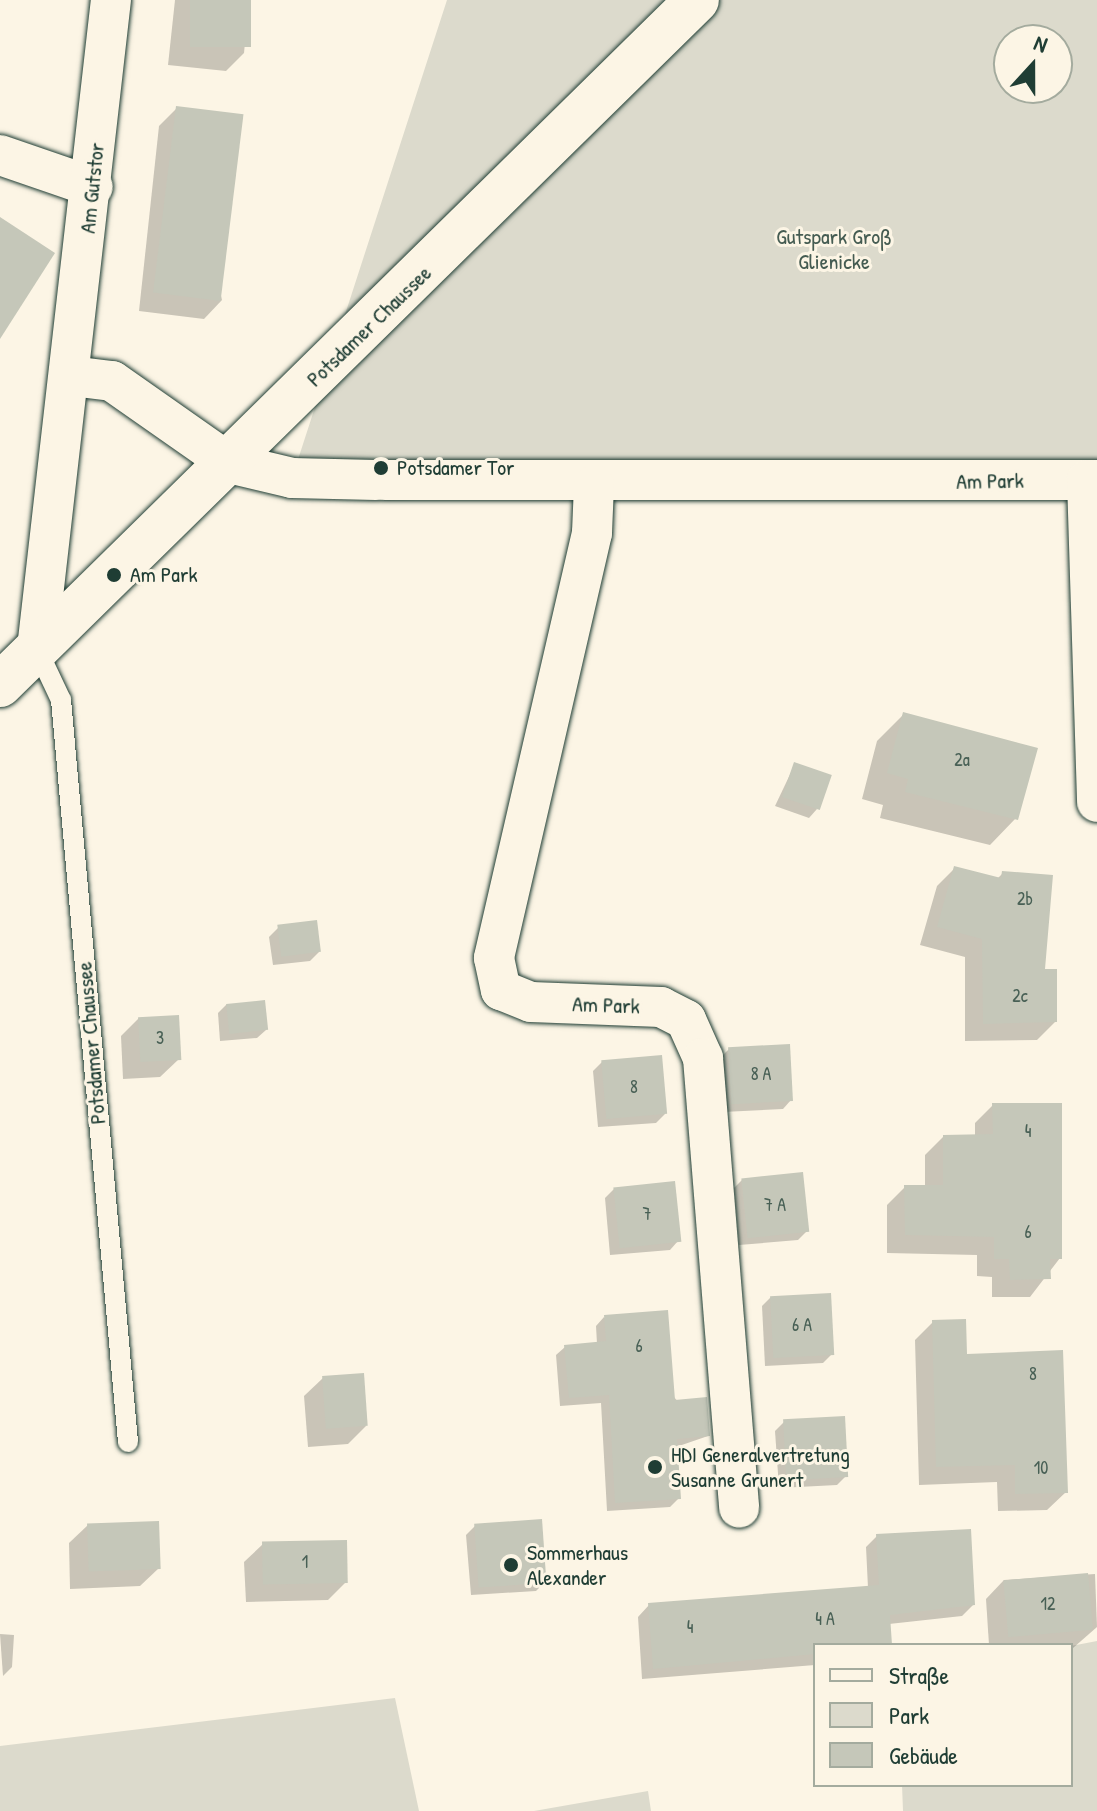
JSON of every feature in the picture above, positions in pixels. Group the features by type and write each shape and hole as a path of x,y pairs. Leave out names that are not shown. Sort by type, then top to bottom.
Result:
{"main road":[{"name":"Potsdamer Chaussee","path":"0,685 697,0"}],"street":[{"name":"Am Gutstor","path":"37,649 93,187 111,0"},
{"path":"0,155 93,187"},
{"path":"71,376 112,381 229,463"},
{"name":"Am Park","path":"229,463 292,478 594,485 1092,480"},
{"path":"1092,480 1097,802"},
{"name":"Am Park","path":"594,485 592,533 494,958 501,990 531,1002 661,1007 686,1020 703,1058 739,1508"}],"lane":[{"name":"Potsdamer Chaussee","path":"37,649 61,700 128,1442"}],"green space":[{"name":"Gutspark Groß Glienicke","path":"447,0 1097,0 1097,480 384,501 385,480 292,478"},
{"path":"1097,1641 1097,1811 903,1811 902,1787 1073,1787 1073,1646"},
{"path":"395,1698 419,1811 0,1811 0,1746"},
{"path":"648,1791 651,1811 534,1811"}],"building":[{"path":"190,0 251,0 251,47 190,47"},
{"path":"176,106 243,114 221,301 153,293"},
{"path":"0,217 55,253 0,339"},
{"path":"903,712 1038,748 1018,820 905,792 908,779 887,773"},
{"path":"794,762 832,775 820,810 782,797"},
{"path":"954,866 1001,878 1002,871 1053,875 1045,969 1057,969 1057,1022 983,1024 982,939 937,927"},
{"path":"317,920 321,952 281,957 277,925"},
{"path":"265,1000 268,1030 229,1034 226,1004"},
{"path":"179,1015 181,1060 140,1062 138,1017"},
{"path":"790,1044 793,1101 731,1104 728,1047"},
{"path":"662,1055 667,1114 606,1119 601,1060"},
{"path":"992,1103 1062,1103 1062,1259 1050,1259 1051,1279 1010,1280 1009,1259 994,1259 994,1237 905,1235 904,1185 943,1185 943,1135 993,1134"},
{"path":"803,1172 809,1232 748,1238 741,1178"},
{"path":"675,1181 681,1242 620,1248 613,1187"},
{"path":"831,1293 834,1355 773,1358 770,1296"},
{"path":"668,1310 675,1400 707,1397 710,1436 677,1439 681,1499 615,1503 609,1395 569,1398 564,1345 606,1341 604,1315"},
{"path":"966,1319 967,1354 1063,1350 1068,1493 1015,1494 1015,1465 936,1467 932,1320"},
{"path":"364,1373 368,1426 326,1429 322,1376"},
{"path":"845,1416 848,1477 786,1480 783,1419"},
{"name":"Sommerhaus Alexander","path":"542,1519 546,1583 479,1588 474,1524"},
{"path":"159,1521 161,1569 89,1571 87,1524"},
{"path":"971,1529 975,1605 890,1615 892,1643 813,1643 813,1654 653,1669 648,1603 879,1585 876,1534"},
{"path":"347,1540 348,1583 263,1584 262,1541"},
{"path":"1088,1573 1093,1630 1008,1637 1003,1580"}],"place":[{"name":"Potsdamer Tor","path":"381,468"},
{"name":"Am Park","path":"114,575"},
{"name":"HDI Generalvertretung Susanne Grunert","path":"655,1467"},
{"name":"Sommerhaus Alexander","path":"511,1565"}]}
